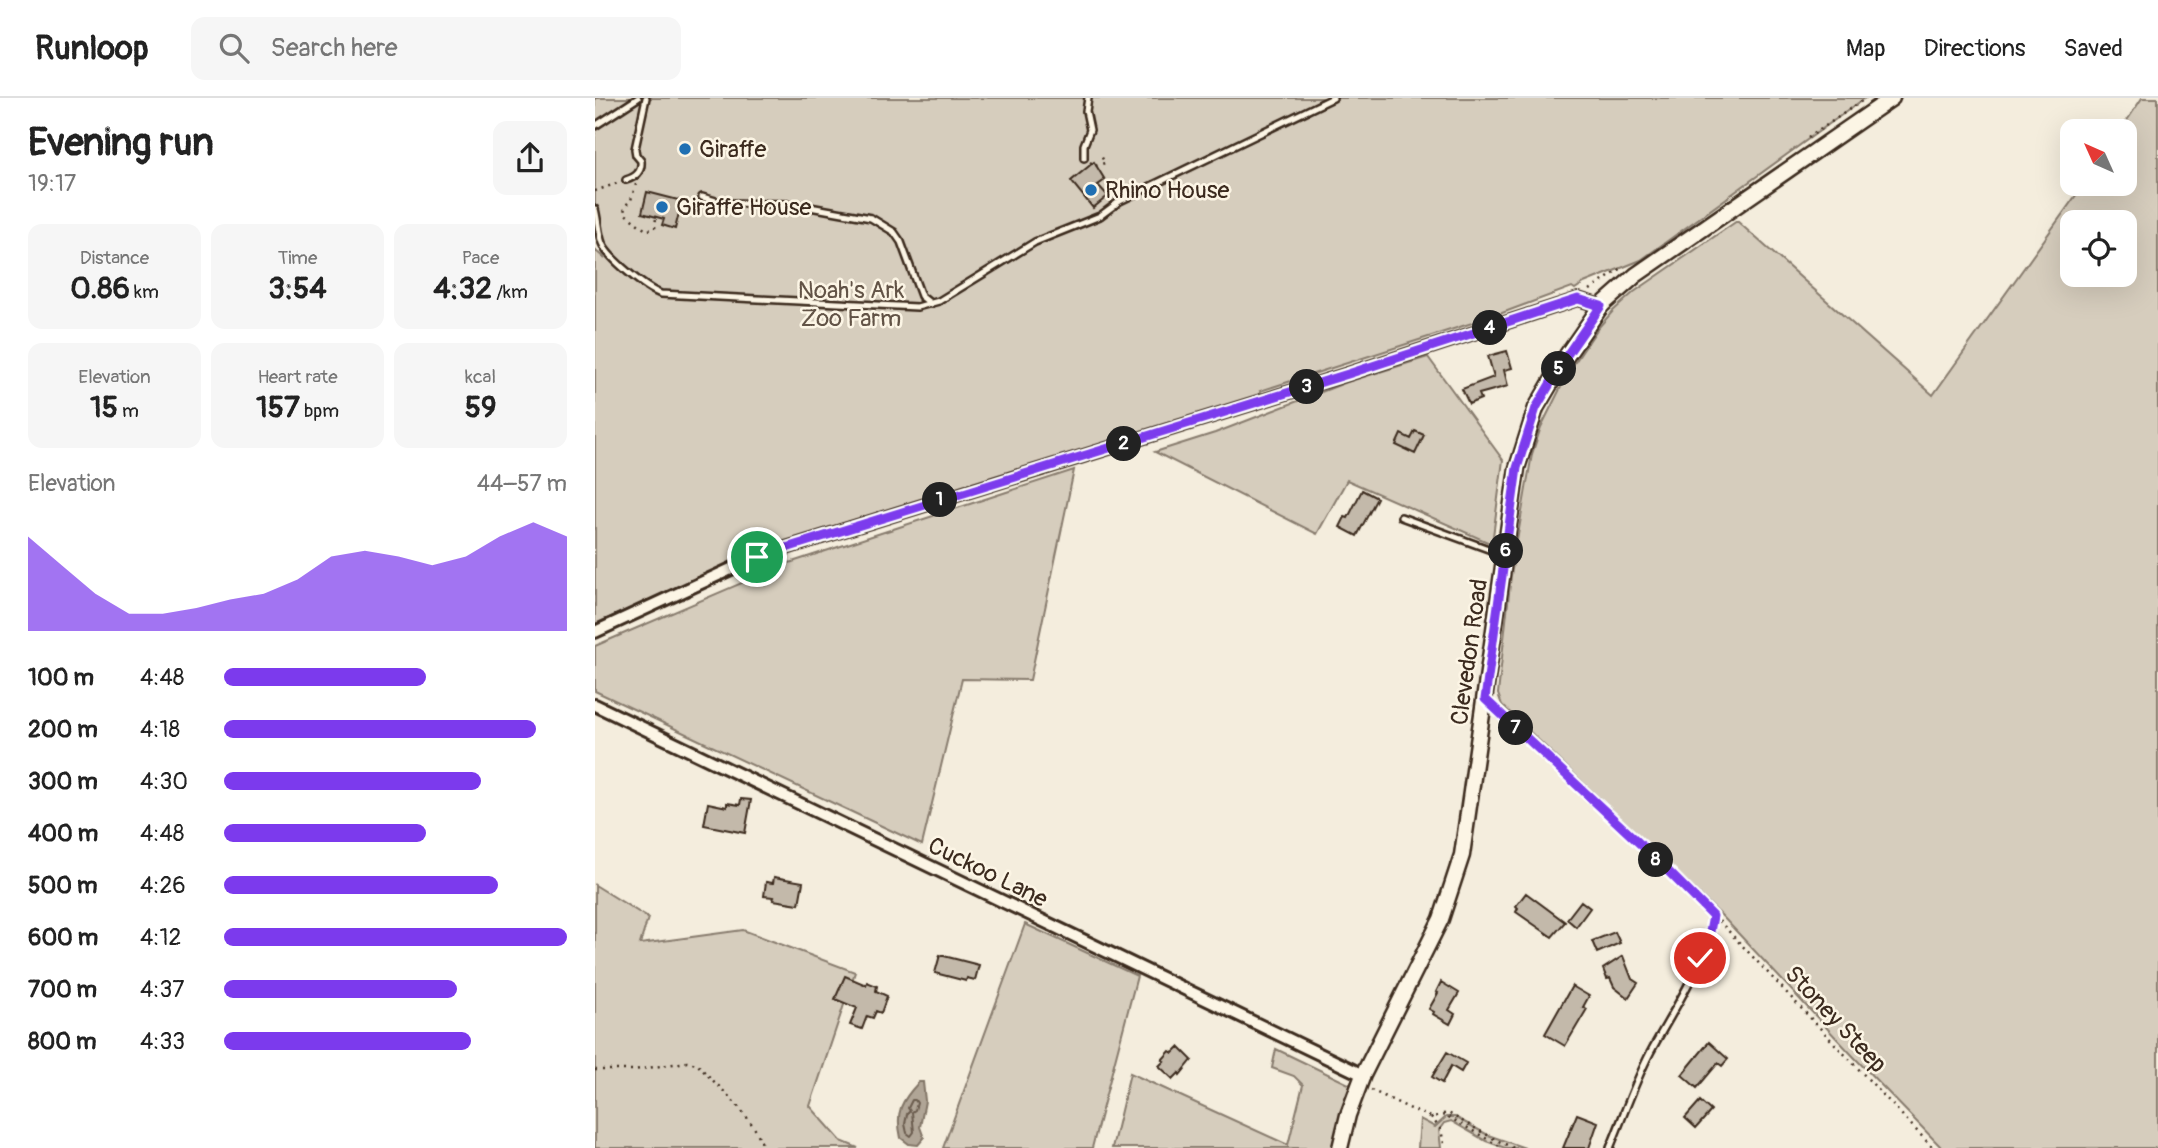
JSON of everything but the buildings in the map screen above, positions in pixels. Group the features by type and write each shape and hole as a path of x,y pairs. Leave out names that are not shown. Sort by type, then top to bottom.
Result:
{"main road":[{"name":"Clevedon Road","path":"1341,1148 1348,1115 1361,1079 1441,919 1462,855 1517,468 1536,408 1567,355 1601,306 1636,275 1892,98"}],"street":[{"path":"595,632 757,557 1348,374 1578,299 1601,306"},
{"name":"Cuckoo Lane","path":"595,705 1361,1079"}],"lane":[{"path":"595,126 638,98"},
{"path":"626,180 635,177 642,167 635,149 646,98"},
{"path":"1084,158 1084,145 1090,130 1086,111 1088,98"},
{"path":"595,209 602,244 646,286 661,294 906,307 931,304 1035,242 1100,216 1120,201 1333,98"},
{"path":"702,197 723,203 793,204 871,218 894,232 901,242 921,296 931,304"},
{"path":"1401,517 1505,555"},
{"path":"1485,699 1713,916 1709,937 1700,958 1648,1057 1610,1148"}],"path":[{"path":"1101,156 1105,163 1102,164"},
{"path":"635,177 636,184 624,213 646,230 655,229 656,217"},
{"path":"595,191 626,180"},
{"name":"Stoney Steep","path":"1713,916 1933,1148"},
{"path":"595,1070 634,1070 687,1062 697,1064 744,1114 760,1136 763,1148"},
{"path":"1361,1079 1388,1100 1431,1117 1445,1115 1503,1148"},
{"path":"1440,1116 1448,1113 1514,1148"},
{"path":"1431,1117 1441,1130 1445,1148"}],"green space":[{"name":"Noah's Ark Zoo Farm","path":"595,98 1865,98 1641,260 1575,289 1572,287 1494,316 1260,391 1262,395 828,528 737,562 595,624 595,250 605,259 595,235"},
{"path":"2142,98 2158,98 2158,1148 1942,1148 1722,916 1502,705 1498,694 1511,575 1532,454 1541,427 1569,371 1598,328 1634,292 1737,221 1933,395 2060,218 2060,287 2137,287 2137,210 2065,210 2075,196 2137,196 2137,119 2128,119"},
{"path":"1428,357 1503,460 1492,544 1347,480 1317,534 1155,452 1215,433 1347,382"},
{"path":"1074,470 1030,680 962,679 922,845 595,691 595,646 786,564"},
{"path":"595,885 648,918 640,944 743,930 855,972 810,1106 841,1141 858,1148 595,1148"},
{"path":"1025,924 1137,976 1092,1148 943,1148"},
{"path":"1276,1049 1351,1085 1333,1148 1112,1148 1130,1073 1288,1145 1303,1085 1294,1076 1272,1068"},
{"path":"1446,1117 1455,1117 1488,1135 1525,1148 1505,1148 1486,1141 1451,1121 1444,1123 1439,1130 1441,1148 1418,1148 1420,1119 1435,1127"}],"water":[{"path":"919,1082 923,1082 925,1101 920,1127 924,1138 918,1145 909,1144 901,1138 899,1114 904,1101"}],"place":[{"name":"Giraffe","path":"685,149"},
{"name":"Rhino House","path":"1091,190"},
{"name":"Giraffe House","path":"662,207"}],"route":[{"path":"757,557 1348,374 1578,299 1601,306 1567,355 1536,408 1517,468 1485,699 1713,916 1709,937 1700,958"}]}
